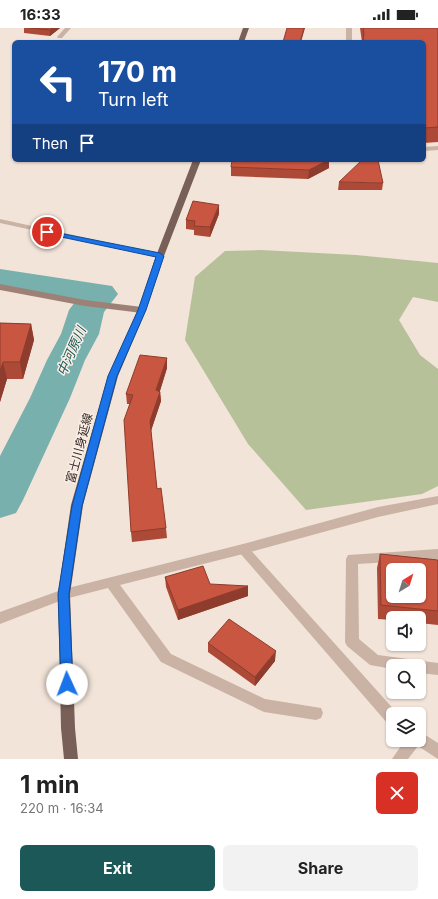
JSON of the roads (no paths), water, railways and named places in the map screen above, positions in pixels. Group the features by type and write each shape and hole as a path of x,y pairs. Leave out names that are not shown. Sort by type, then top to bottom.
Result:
{"main road":[{"path":"242,40 246,28"},
{"name":"富士川身延線","path":"71,759 68,728 64,594 77,506 113,376 142,310 160,256 196,162"}],"street":[{"path":"60,37 68,28"},
{"path":"349,28 349,40"},
{"path":"426,149 438,148"},
{"path":"0,221 160,256"},
{"path":"0,287 85,303 142,310"},
{"path":"0,618 64,594 243,549 378,512 438,500"},
{"path":"243,549 386,711"},
{"path":"386,662 375,661 352,642 352,559 438,554"},
{"path":"111,582 166,658 264,705 316,713"},
{"path":"426,668 438,669"},
{"path":"426,743 438,752"},
{"path":"399,759 408,747"}],"waterway":[{"name":"中河原川","path":"0,279 43,287 100,294 87,310 80,334 66,360 50,398 0,500"}]}
